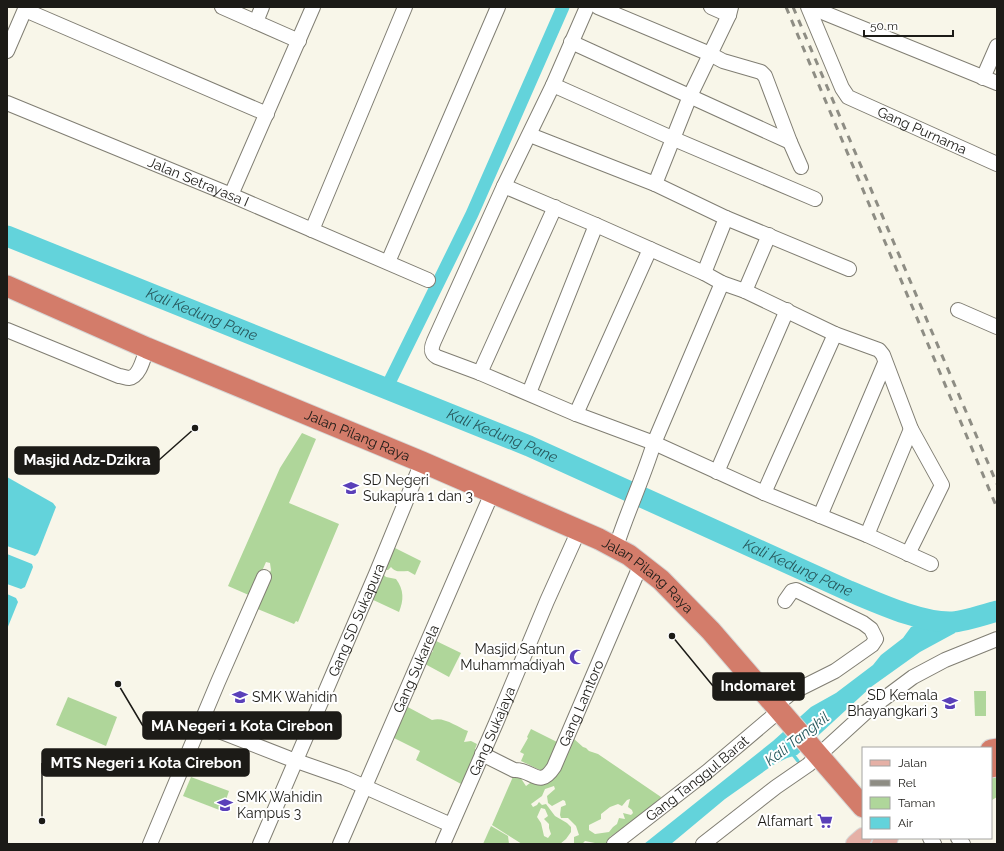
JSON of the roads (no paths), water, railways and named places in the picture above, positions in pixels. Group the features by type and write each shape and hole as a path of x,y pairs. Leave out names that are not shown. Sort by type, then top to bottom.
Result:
{"highway":[{"name":"Jalan Pilang Raya","path":"7,286 142,360 422,462 616,547 642,564 661,580 707,627 862,806"}],"street":[{"path":"222,7 299,41"},
{"path":"256,22 262,7"},
{"path":"231,195 313,7"},
{"path":"312,230 406,7"},
{"path":"388,262 498,7"},
{"path":"587,7 530,135 504,186 434,341 431,351 437,357 529,393 576,414 654,443 764,493 867,535 930,564"},
{"path":"598,7 724,61 762,73 801,167"},
{"path":"655,184 690,96 730,11 710,7"},
{"path":"809,7 997,83"},
{"name":"Gang Purnama","path":"809,7 842,88 848,97 997,164"},
{"path":"7,51 25,8 267,114"},
{"path":"571,42 790,142"},
{"path":"983,78 997,46"},
{"path":"553,85 674,139 815,198"},
{"name":"Jalan Setrayasa I","path":"7,103 231,195 428,280"},
{"path":"530,135 655,184 726,218 849,269"},
{"path":"504,186 704,273 722,283 787,310 835,334 879,350 883,354 885,363 911,430 942,485 908,554"},
{"path":"480,373 555,207"},
{"path":"704,273 726,218"},
{"path":"529,393 596,225"},
{"path":"744,291 769,235"},
{"path":"576,414 650,249"},
{"path":"616,547 654,443 722,283"},
{"path":"717,472 787,310"},
{"path":"958,310 997,327"},
{"path":"7,330 120,376 131,377 142,360"},
{"path":"764,493 835,334"},
{"path":"820,516 885,363"},
{"path":"867,535 911,430"},
{"name":"Gang SD Sukapura","path":"260,844 376,574 422,462"},
{"name":"Gang Sukarela","path":"340,844 492,493"},
{"name":"Gang Sukajaya","path":"443,844 579,530"},
{"name":"Gang Lamtoro","path":"482,754 514,770 519,770 541,779 549,774 554,767 583,702 642,564"},
{"path":"150,844 264,577"},
{"name":"Gang Tanggul Barat","path":"614,844 708,771 779,711 796,690 835,671 872,645 876,639 871,629 866,625 796,590 792,590 785,601"},
{"path":"703,844 776,787 808,765 816,754 866,712 914,677 945,660 997,639"},
{"path":"201,724 345,778 451,825"}],"water":[{"path":"7,477 53,503 56,507 38,553 35,556 7,546"},
{"path":"7,554 32,564 33,567 25,587 21,589 7,584"},
{"path":"7,594 16,598 18,602 7,629"},
{"name":"Kali Tangkil","path":"941,616 958,617 955,633 920,652 871,687 797,755 773,765 725,799 671,844 644,844 773,741 811,707 836,693 873,665 881,655 903,638 911,627"}],"waterway":[{"path":"386,389 472,214 563,7"},
{"name":"Kali Kedung Pane","path":"7,236 529,446 849,591 886,606 913,616 952,622 997,611"},
{"name":"Kali Tangkil","path":"791,752 798,761"}],"railway":[{"path":"786,7 997,508"},
{"path":"793,7 997,484"}],"place":[{"name":"Masjid Adz-Dzikra","path":"195,428"},
{"name":"SD Negeri Sukapura 1 dan 3","path":"351,488"},
{"name":"Indomaret","path":"672,636"},
{"name":"Masjid Santun Muhammadiyah","path":"577,657"},
{"name":"MA Negeri 1 Kota Cirebon","path":"118,684"},
{"name":"SMK Wahidin","path":"240,697"},
{"name":"SD Kemala Bhayangkari 3","path":"950,703"},
{"name":"SMK Wahidin Kampus 3","path":"225,805"},
{"name":"MTS Negeri 1 Kota Cirebon","path":"42,821"},
{"name":"Alfamart","path":"825,821"}]}
